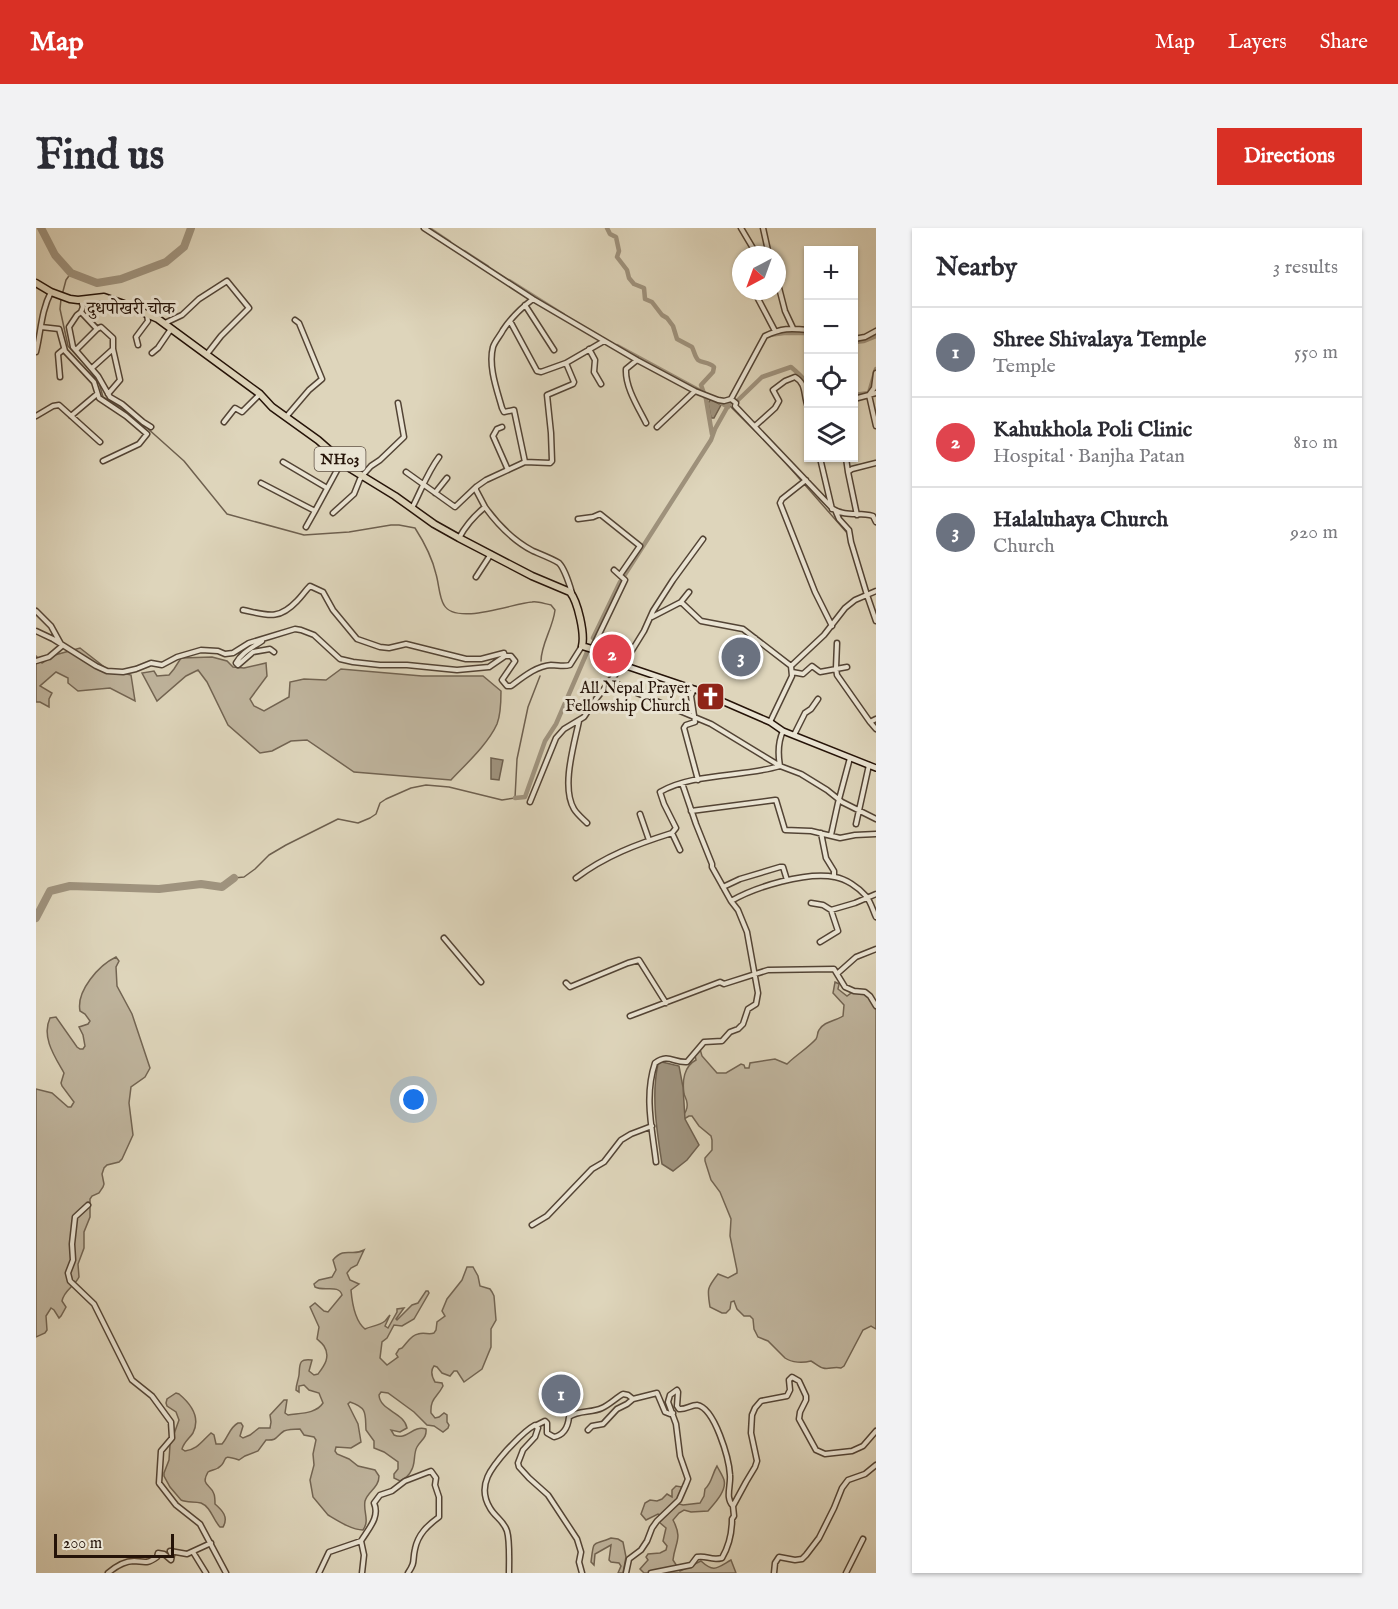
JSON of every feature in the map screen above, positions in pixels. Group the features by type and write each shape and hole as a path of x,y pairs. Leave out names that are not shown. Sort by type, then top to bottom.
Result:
{"main road":[{"name":"NH03","path":"36,283 70,299 104,297 158,318 260,394 362,477 459,538 572,594"},
{"path":"572,594 580,619 582,646 623,665 694,689 770,722 783,731 876,768"}],"street":[{"path":"424,228 533,299 604,341 695,391 724,401 731,399 765,336 775,331 793,328 804,329"},
{"path":"741,228 752,246"},
{"path":"763,228 767,246"},
{"path":"165,323 182,315 199,299 227,281 249,308 206,355"},
{"path":"36,352 42,316 51,292"},
{"path":"525,462 514,410 504,412 492,366 495,343 510,321 533,299"},
{"path":"81,300 83,307 81,312 69,327 72,344 92,368 110,398 122,404 151,427"},
{"path":"759,300 775,331"},
{"path":"782,300 793,328"},
{"path":"525,305 554,350"},
{"path":"81,312 96,329"},
{"path":"138,345 136,338 148,321 147,315"},
{"path":"510,321 537,370 541,372 566,363 604,341"},
{"path":"286,417 309,390 322,379 297,322"},
{"path":"41,327 59,329 64,349 94,382 97,394 102,401 126,416 147,434 139,444 104,460"},
{"path":"76,350 96,329 101,327 114,338 113,349 120,380 108,394"},
{"path":"152,353 171,329"},
{"path":"858,338 876,331"},
{"path":"60,377 58,354 64,349"},
{"path":"92,368 113,349"},
{"path":"589,349 595,360 594,372 601,384"},
{"path":"637,360 626,369 625,374 646,423"},
{"path":"406,472 455,507 486,480 525,462 550,463 553,459 548,395 574,384 566,363"},
{"path":"876,373 874,388 869,395 876,426"},
{"path":"755,426 775,408 779,401 773,390 795,377 801,380 804,386"},
{"path":"657,427 695,391"},
{"path":"858,398 876,393"},
{"path":"71,416 97,394"},
{"path":"224,422 235,408 243,412 260,394"},
{"path":"731,399 736,403 735,406 835,511 849,515 869,514 876,522"},
{"path":"333,513 354,494 360,479 371,466 404,437 398,403"},
{"path":"36,416 45,409 59,405 100,442"},
{"path":"502,427 497,429 494,436 508,470"},
{"path":"412,509 428,472 439,457"},
{"path":"306,527 342,461"},
{"path":"283,462 327,488"},
{"path":"821,462 835,511 849,530 876,621"},
{"path":"847,462 858,514"},
{"path":"848,472 876,463"},
{"path":"435,493 447,478"},
{"path":"806,480 780,503 815,592 832,626"},
{"path":"261,483 315,511"},
{"path":"476,487 493,519 512,538 559,564 570,584 572,594"},
{"path":"459,538 476,514 485,507"},
{"path":"578,519 600,514 640,546 620,575"},
{"path":"530,802 555,738 564,729 584,717 623,665 652,617 653,611 703,539"},
{"path":"476,578 490,554"},
{"path":"592,649 625,580 614,570"},
{"path":"243,610 270,616 276,615 291,606 310,586 323,592 333,610 357,639 380,647 389,648 406,644 466,658 481,659 504,653 505,656 511,656 515,661 502,680 507,686 511,686 540,668 551,665 564,667 570,665 582,646"},
{"path":"791,666 832,626 845,608 855,600 876,591"},
{"path":"652,617 681,602 689,592"},
{"path":"681,602 701,621 739,627 791,666 792,676 770,722"},
{"path":"36,611 51,626 62,646"},
{"path":"36,631 96,666 107,671 123,672 151,663 162,665 177,657 201,650 233,653 249,643 289,630 301,630 314,635 340,658 353,662 457,670 489,667 505,656"},
{"path":"737,669 755,638"},
{"path":"261,639 262,641 245,652 236,663 238,665 253,652 270,649 274,652"},
{"path":"837,643 836,668 840,680 876,729"},
{"path":"36,661 49,657 62,646"},
{"path":"792,672 803,674 812,666 820,672 848,667"},
{"path":"610,680 695,717 780,766 801,774 848,805 876,819"},
{"path":"694,689 691,696 695,722 684,728 698,780"},
{"path":"794,735 806,713 818,699"},
{"path":"870,722 876,719"},
{"path":"579,720 571,759 569,796 574,810 587,823"},
{"path":"780,766 778,758 783,731"},
{"path":"831,835 850,758"},
{"path":"856,824 869,765"},
{"path":"576,878 602,860 672,833 675,828 660,792 667,788 682,783 780,766"},
{"path":"657,1162 649,1110 651,1076 655,1063 666,1058 679,1063 687,1062 704,1042 722,1041 730,1032 743,1024 748,1010 757,1001 747,932 738,910 712,867 682,783"},
{"path":"691,811 776,800 785,830 821,833 840,838 876,834"},
{"path":"640,814 649,840"},
{"path":"672,833 680,850"},
{"path":"821,833 826,858 834,871 834,877"},
{"path":"723,887 740,879 780,867 783,867 787,880"},
{"path":"731,901 761,887 787,880 815,876 834,877 849,882 867,897 876,917"},
{"path":"831,910 876,894"},
{"path":"811,903 823,905 831,910 838,931 820,942"},
{"path":"444,939 481,982"},
{"path":"838,973 856,957 876,949"},
{"path":"566,983 570,987 639,960 666,1003"},
{"path":"630,1016 720,982 723,984 768,970 788,969 834,969 845,987 865,992 876,1005"},
{"path":"532,1225 548,1216 592,1169 604,1162 621,1140 652,1126"},
{"path":"88,1205 75,1217 73,1260 68,1273 70,1281 94,1304 132,1380 152,1396 171,1422 172,1438 161,1451 159,1483 176,1505 200,1524 226,1573"},
{"path":"651,1573 691,1564 697,1557 703,1556 713,1561 722,1558 732,1532 734,1506 757,1461 751,1425 755,1408 761,1401 787,1396 790,1390 789,1380 792,1377 799,1381 806,1396 799,1419 816,1450 825,1454 852,1451 863,1446 876,1431"},
{"path":"626,1573 629,1558 641,1550 657,1521 679,1500 688,1479 680,1456 676,1424 669,1406 668,1399 672,1392 677,1390 678,1392 677,1406 679,1409 699,1406 713,1419 729,1466 728,1494 729,1501 734,1506"},
{"path":"588,1431 592,1426 603,1424 616,1409 633,1399 657,1393 665,1412 673,1413"},
{"path":"509,1573 508,1532 490,1509 484,1486 498,1460 532,1426 545,1421 547,1433 557,1437 565,1431 569,1424 569,1417 575,1413 586,1413 603,1408 623,1394 633,1399"},
{"path":"537,1425 535,1437 524,1450 518,1462 519,1467 548,1495 578,1539 582,1573"},
{"path":"774,1573 775,1563 779,1557 795,1560 802,1559 806,1555 819,1538 848,1480 864,1474 876,1465"},
{"path":"319,1573 329,1552 361,1541 377,1515 374,1503 380,1496 411,1478 431,1472 436,1478 439,1517 420,1535 415,1549 414,1564 408,1573"},
{"path":"846,1573 863,1539"},
{"path":"361,1541 364,1555 362,1573"},
{"path":"108,1573 118,1565 134,1561 150,1562 157,1557 158,1553 164,1554 171,1560 170,1551 184,1554 211,1543"},
{"path":"193,1552 206,1573"}],"shaded area":[{"path":"711,399 721,405 714,418 711,418 708,403"},
{"path":"80,648 107,669 131,675 135,701 110,688 78,691 68,683 68,678 56,672 40,686 52,693 49,707 36,702 36,656 42,663 55,655"},
{"path":"212,657 227,661 233,667 244,668 266,663 267,676 250,699 254,706 264,711 289,697 290,682 304,679 326,680 341,669 422,676 483,676 501,691 499,716 488,739 451,780 354,772 307,740 291,741 272,751 260,753 228,725 207,682 198,670 186,676 157,701 142,673 154,671 157,676 169,675 181,658"},
{"path":"491,758 503,760 499,780 491,779"},
{"path":"116,957 119,961 116,967 117,986 132,1014 150,1068 145,1077 131,1087 129,1103 133,1135 122,1159 104,1168 103,1187 90,1199 90,1217 84,1232 84,1248 78,1264 79,1277 63,1297 62,1301 66,1307 61,1316 59,1318 51,1308 46,1316 47,1330 36,1337 36,1089 52,1093 68,1107 71,1107 74,1102 62,1086 64,1073 50,1047 48,1025 50,1018 56,1017 77,1047 83,1049 85,1046 83,1035 79,1027 90,1021 80,1011 82,995 96,972"},
{"path":"835,982 839,984 838,989 847,996 852,990 868,995 876,1007 876,1329 871,1326 863,1330 844,1366 827,1369 811,1361 798,1362 785,1358 768,1341 758,1337 753,1319 750,1316 744,1316 737,1309 734,1301 731,1302 730,1309 726,1313 710,1307 709,1289 718,1274 728,1278 737,1273 730,1236 731,1219 720,1192 711,1180 705,1161 712,1150 711,1136 699,1126 692,1116 684,1119 682,1117 687,1105 683,1089 685,1074 696,1060 695,1055 700,1049 702,1056 717,1073 726,1073 741,1064 749,1068 750,1063 775,1059 787,1064 816,1039 821,1027 843,1016 844,1005 833,993"},
{"path":"662,1062 679,1066 685,1119 699,1145 687,1160 673,1171 662,1164 657,1127 656,1076 658,1064"},
{"path":"364,1250 357,1265 347,1273 350,1280 359,1284 351,1290 351,1295 356,1316 365,1329 383,1323 390,1315 385,1326 388,1328 397,1309 404,1308 397,1320 412,1305 418,1303 426,1291 429,1293 414,1319 402,1326 394,1325 382,1342 380,1358 387,1365 398,1357 396,1354 399,1349 413,1336 420,1333 434,1333 437,1322 445,1316 442,1311 447,1299 462,1280 467,1267 473,1267 480,1286 490,1289 494,1296 496,1320 491,1329 491,1347 482,1369 464,1382 457,1371 450,1376 434,1366 432,1374 435,1382 442,1383 443,1386 433,1401 431,1413 435,1418 444,1413 447,1415 449,1425 443,1432 434,1426 427,1425 414,1412 388,1393 381,1392 379,1395 383,1405 402,1418 407,1428 400,1432 391,1430 394,1435 403,1436 417,1429 426,1429 425,1437 416,1450 413,1468 408,1476 400,1481 394,1478 398,1462 374,1448 374,1441 366,1430 363,1409 350,1402 348,1404 358,1424 361,1442 351,1448 336,1447 335,1451 358,1466 375,1470 379,1476 377,1484 365,1501 366,1523 363,1530 350,1527 328,1515 313,1497 310,1480 316,1440 314,1437 304,1435 300,1429 286,1430 275,1439 266,1440 258,1451 239,1460 226,1458 217,1469 208,1472 205,1480 213,1491 215,1504 225,1517 223,1527 220,1527 204,1505 181,1500 164,1476 169,1460 170,1445 179,1420 176,1412 167,1406 167,1399 176,1393 179,1394 191,1407 195,1416 193,1433 182,1449 185,1451 196,1447 211,1433 214,1435 216,1444 222,1444 238,1423 243,1426 240,1436 243,1438 259,1428 270,1428 270,1415 284,1400 287,1400 285,1413 288,1415 320,1407 323,1403 319,1393 309,1390 304,1385 299,1386 299,1392 296,1390 302,1361 312,1360 309,1371 314,1375 318,1374 327,1358 324,1346 317,1339 319,1327 310,1307 315,1303 328,1312 342,1295 338,1290 315,1287 314,1284 319,1280 332,1277 336,1270 333,1260 337,1256"},
{"path":"717,1466 723,1478 724,1488 713,1505 708,1511 684,1510 673,1520 678,1536 673,1560 680,1571 701,1561 709,1567 716,1568 731,1560 736,1573 644,1573 640,1569 648,1560 646,1557 648,1554 660,1553 666,1550 667,1546 663,1541 666,1528 659,1522 663,1516 658,1514 646,1520 641,1514 645,1503 662,1499 667,1494 672,1497 672,1490 676,1486 682,1487 678,1497 679,1504 700,1503"},
{"path":"611,1538 623,1542 626,1557 623,1573 618,1573 621,1566 619,1563 609,1560 611,1545 595,1554 594,1565 591,1562 595,1544"}],"waterway":[{"path":"41,228 55,255 71,273 97,283 121,279 166,262 184,247 191,228"},
{"path":"428,228 449,242"},
{"path":"607,228 610,234 616,237 619,251 617,257 634,284 644,288 645,299 652,302 667,318 673,326 677,339 692,347 698,360 714,367 713,372 701,385 706,399 712,434"},
{"path":"464,252 487,267"},
{"path":"62,295 66,280 71,273"},
{"path":"509,281 563,315"},
{"path":"61,299 60,309 68,346 99,383 103,397 146,427 184,461 227,514 304,535 349,532 391,525 415,528 432,562 442,602 450,611 472,614 524,603 539,602 551,605 555,610 554,617 541,661"},
{"path":"769,335 804,333"},
{"path":"858,342 876,336"},
{"path":"617,346 702,392"},
{"path":"734,404 762,377 791,367 804,380"},
{"path":"858,394 869,393 876,369"},
{"path":"624,576 711,440 733,397"},
{"path":"715,399 728,407"},
{"path":"729,405 777,453 848,534"},
{"path":"593,638 620,582"},
{"path":"515,798 525,797 545,741 556,724 588,650"},
{"path":"234,878 244,877 269,855 338,819 358,823 370,818 376,814 380,803 411,788 426,785 449,787 502,800 515,798 517,759 528,707 540,676"},
{"path":"36,918 50,891 70,886 159,889 201,884 222,887 234,878"}],"place":[{"name":"Kahukhola Poli Clinic","path":"612,654"},
{"name":"Halaluhaya Church","path":"741,657"},
{"name":"All Nepal Prayer Fellowship Church","path":"711,696"},
{"name":"Shree Shivalaya Temple","path":"561,1394"}],"district":[{"name":"दुधपोखरी चोक","path":"131,308"}]}
